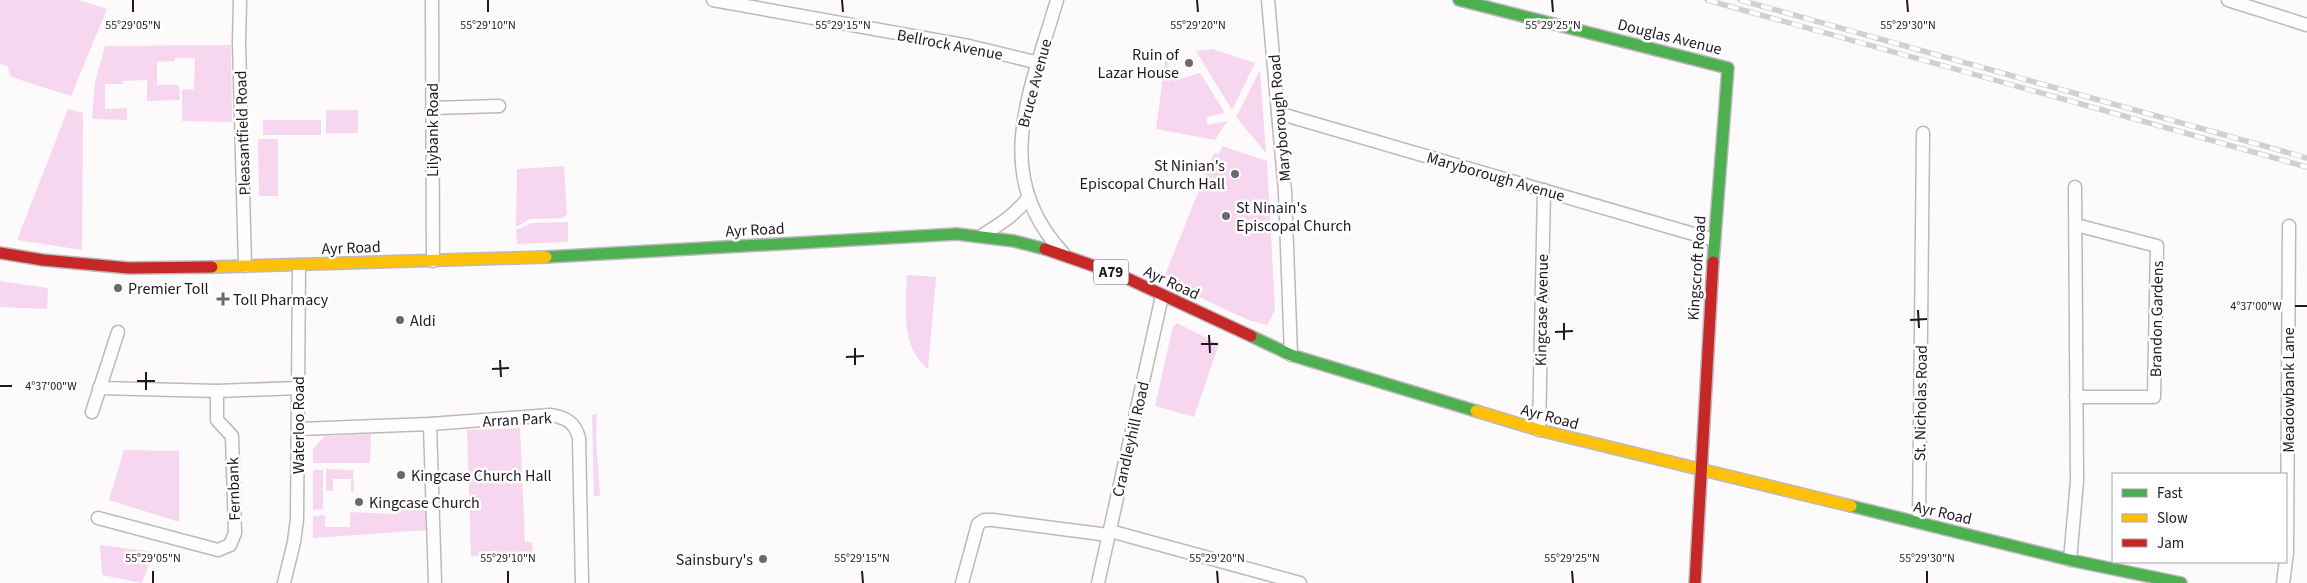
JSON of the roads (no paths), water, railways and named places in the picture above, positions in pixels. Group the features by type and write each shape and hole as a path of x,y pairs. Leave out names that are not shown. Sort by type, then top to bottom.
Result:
{"main road":[{"name":"Douglas Avenue","path":"1459,0 1728,68"},
{"name":"Kingscroft Road","path":"1695,583 1714,240 1728,68"},
{"name":"Ayr Road","path":"0,253 43,260 129,268 299,266 514,259 957,234 980,236 1023,243 1065,255 1120,275 1290,355 1539,430 2070,560 2181,583"}],"street":[{"name":"Pleasantfield Road","path":"240,0 239,42 245,266"},
{"name":"Lilybank Road","path":"432,0 433,261"},
{"name":"Bellrock Avenue","path":"713,0 969,46 1039,63"},
{"name":"Bruce Avenue","path":"1057,0 1022,124 1020,161 1028,198 1043,229 1065,255"},
{"name":"Maryborough Road","path":"1268,0 1285,192 1290,355"},
{"path":"2228,0 2307,25"},
{"path":"432,108 499,106"},
{"name":"Maryborough Avenue","path":"1278,113 1714,240"},
{"name":"St. Nicholas Road","path":"1918,522 1923,133"},
{"path":"2070,560 2076,481 2076,187"},
{"name":"Kingcase Avenue","path":"1539,430 1544,190"},
{"path":"980,236 1002,223 1020,208 1028,198"},
{"name":"Brandon Gardens","path":"2076,226 2157,246 2154,397 2076,397"},
{"name":"Meadowbank Lane","path":"2287,553 2289,226"},
{"name":"Waterloo Road","path":"284,583 294,542 297,519 299,266"},
{"name":"Crandleyhill Road","path":"1098,583 1162,296"},
{"path":"92,412 118,332"},
{"path":"99,388 217,391 298,388"},
{"name":"Fernbank","path":"98,518 218,550 230,545 234,533 232,436 217,420 217,391"},
{"name":"Arran Park","path":"299,429 430,424 550,415 566,418 575,427 579,438 582,583"},
{"path":"430,424 435,583"},
{"path":"962,583 978,524 984,520 1109,533 1300,583"},
{"name":"Meadowbank Lane","path":"2283,583 2286,563"}],"railway":[{"path":"1707,0 2307,167"},
{"path":"1740,0 2307,158"}],"place":[{"name":"Ruin of Lazar House","path":"1189,63"},
{"name":"St Ninian's Episcopal Church Hall","path":"1235,174"},
{"name":"St Ninain's Episcopal Church","path":"1226,216"},
{"name":"Premier Toll","path":"118,288"},
{"name":"Toll Pharmacy","path":"223,299"},
{"name":"Aldi","path":"400,320"},
{"name":"Kingcase Church Hall","path":"401,475"},
{"name":"Kingcase Church","path":"359,502"},
{"name":"Sainsbury's","path":"763,559"}]}
